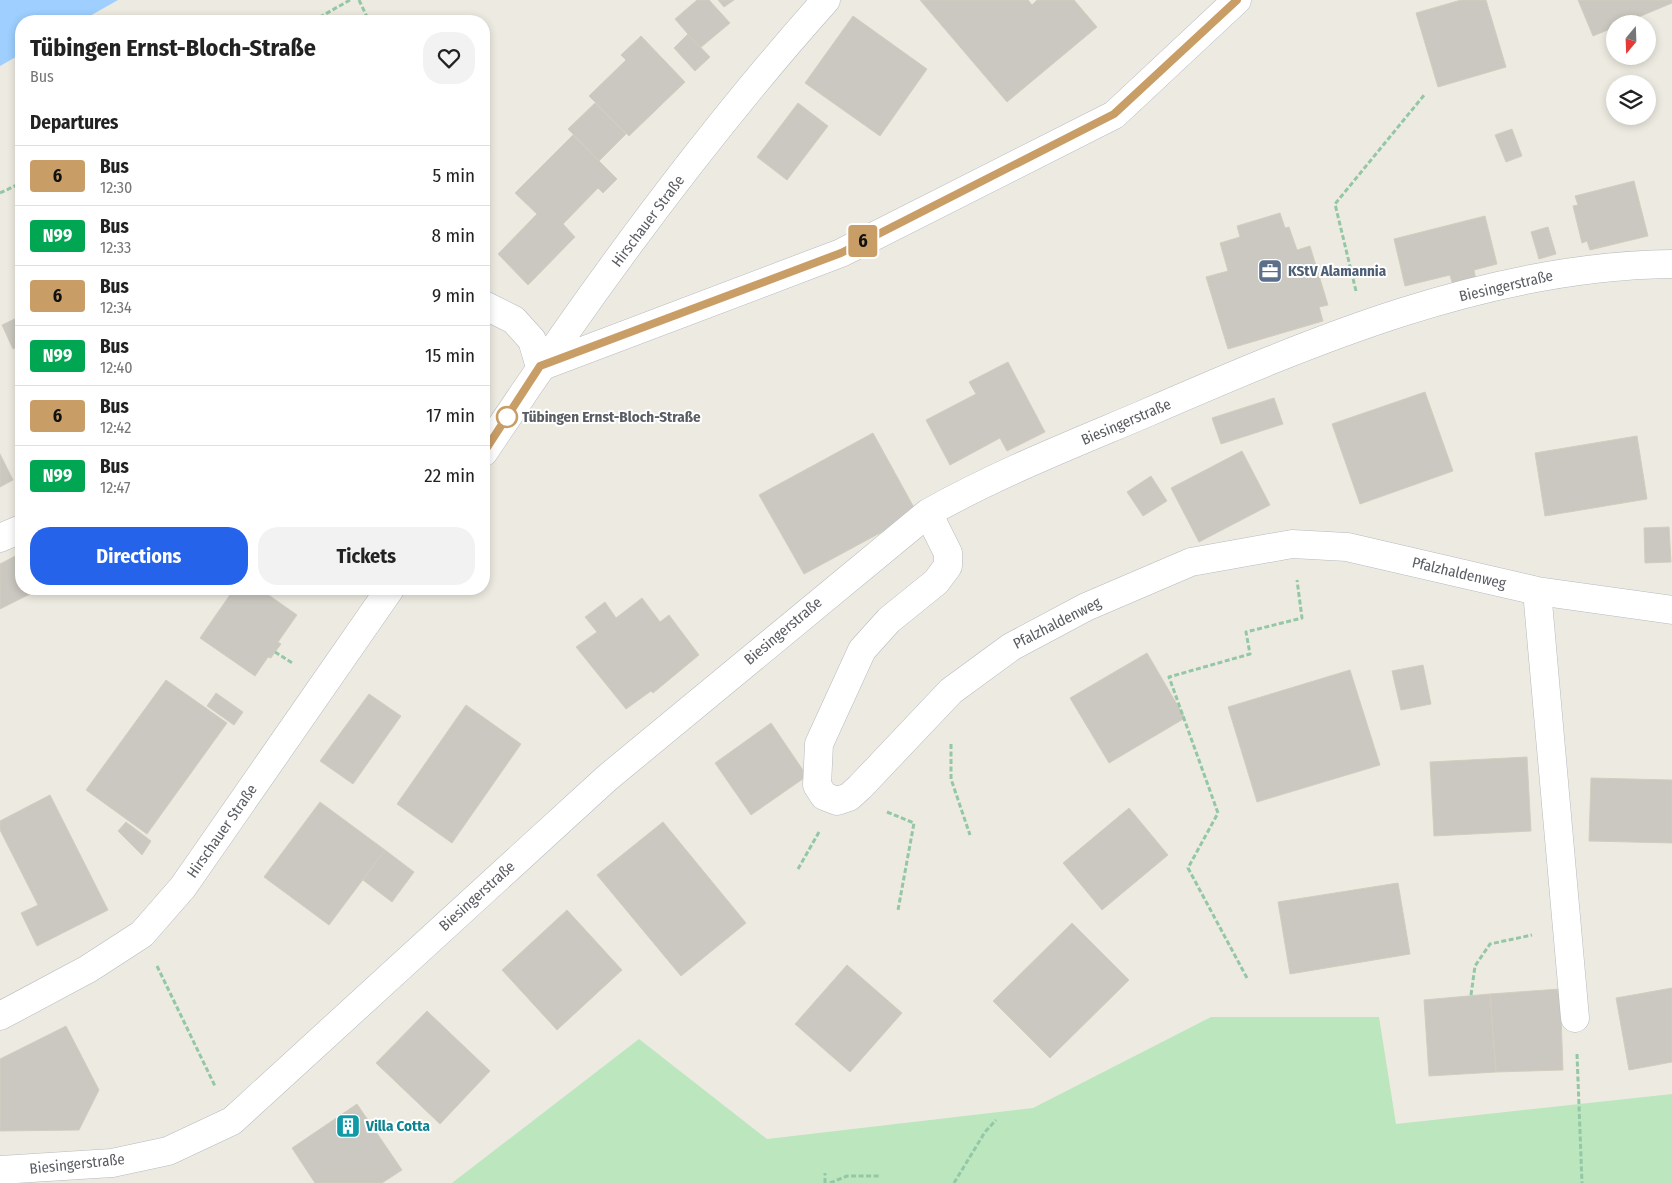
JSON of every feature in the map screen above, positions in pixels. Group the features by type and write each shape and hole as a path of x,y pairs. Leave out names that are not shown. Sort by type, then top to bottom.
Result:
{"street":[{"name":"Hirschauer Straße","path":"490,443 540,366 642,226 773,60 826,0"},
{"path":"490,308 514,320 532,340 540,366 841,253 1114,114 1237,0"},
{"name":"Biesingerstraße","path":"0,1170 112,1163 168,1151 232,1121 606,778 928,514 981,484 1181,398 1364,323 1501,285 1555,274 1638,265 1672,264"},
{"path":"849,797 837,801 824,796 817,785 819,744 862,650 889,620 936,582 948,566 948,553 928,514"},
{"path":"0,538 15,532"},
{"name":"Pfalzhaldenweg","path":"849,797 952,691 1011,647 1086,607 1191,562 1292,544 1347,547 1537,591 1672,610"},
{"path":"1537,591 1575,1018"},
{"name":"Hirschauer Straße","path":"0,1016 88,969 142,934 183,887 386,595"}],"path":[{"path":"324,15 350,0"},
{"path":"359,0 366,15"},
{"path":"1364,323 1334,204 1425,94"},
{"path":"0,193 15,186"},
{"path":"1247,978 1188,868 1218,813 1169,677 1250,654 1246,632 1302,618 1292,544"},
{"path":"952,691 951,780 970,835"},
{"path":"849,797 914,823 898,910"},
{"path":"1471,995 1475,966 1490,944 1567,925"},
{"path":"142,934 232,1121"},
{"path":"1575,1018 1580,1086 1582,1183"},
{"path":"954,1183 986,1132 996,1120"},
{"path":"825,1173 825,1183"},
{"path":"830,1183 847,1176 879,1176"}],"green space":[{"path":"1211,1017 1379,1017 1396,1124 1672,1094 1672,1183 452,1183 639,1039 767,1139 1033,1108"}],"water":[{"path":"0,0 118,0 92,15 15,15 15,57 0,66"}],"building":[{"path":"697,0 709,0 730,23 700,48 675,19"},
{"path":"718,0 734,0 724,7"},
{"path":"920,0 1028,0 1032,5 1037,0 1074,0 1097,27 1007,102"},
{"path":"1461,0 1486,0 1506,67 1438,87 1416,13"},
{"path":"1578,0 1672,0 1672,3 1643,15 1606,15 1606,31 1593,36"},
{"path":"853,16 927,69 880,136 805,83"},
{"path":"688,34 710,57 695,71 674,48"},
{"path":"641,36 685,82 629,136 589,96 626,60 621,55"},
{"path":"595,103 626,134 599,161 568,129"},
{"path":"798,103 828,126 787,180 757,157"},
{"path":"1512,129 1522,156 1506,162 1495,135"},
{"path":"573,135 617,179 603,193 598,188 563,224 575,237 528,285 498,254 537,214 515,193"},
{"path":"1634,181 1648,236 1590,250 1587,241 1582,243 1573,206 1578,205 1575,196"},
{"path":"1280,213 1285,228 1289,227 1297,250 1310,246 1328,305 1319,307 1323,321 1228,349 1206,277 1228,271 1220,243 1240,237 1237,226"},
{"path":"1485,216 1497,264 1474,270 1476,280 1453,286 1450,275 1405,286 1394,239"},
{"path":"1548,227 1556,254 1539,259 1531,232"},
{"path":"15,319 15,348 13,349 2,325"},
{"path":"1008,362 1045,432 1007,451 1000,438 950,465 926,420 976,394 969,382"},
{"path":"1425,392 1453,471 1360,504 1332,424"},
{"path":"1274,398 1283,424 1221,444 1212,418"},
{"path":"873,433 917,513 804,574 759,495"},
{"path":"1637,436 1647,499 1545,516 1535,453"},
{"path":"1242,451 1270,505 1199,542 1171,488"},
{"path":"0,454 13,480 0,487"},
{"path":"1151,476 1167,501 1143,516 1127,492"},
{"path":"1669,527 1671,562 1645,563 1644,528"},
{"path":"15,556 15,595 28,595 0,609 0,564"},
{"path":"230,595 269,595 297,615 278,642 281,644 271,658 268,657 255,676 200,638"},
{"path":"642,598 660,622 669,615 699,655 653,693 651,691 626,709 576,647 597,632 585,617 605,602 616,618"},
{"path":"1147,653 1185,718 1109,763 1070,698"},
{"path":"1423,665 1431,704 1401,710 1392,671"},
{"path":"1350,670 1380,765 1257,802 1228,707"},
{"path":"166,680 227,723 147,834 86,790"},
{"path":"216,693 243,712 234,725 207,706"},
{"path":"369,694 401,716 353,784 320,761"},
{"path":"466,705 521,744 452,843 397,804"},
{"path":"771,723 807,776 751,815 715,763"},
{"path":"1527,757 1531,831 1434,836 1430,762"},
{"path":"1591,778 1672,780 1672,843 1589,841"},
{"path":"50,795 108,910 37,946 21,913 38,905 0,830 0,821"},
{"path":"320,802 385,850 329,925 264,877"},
{"path":"1129,808 1168,855 1102,910 1063,863"},
{"path":"126,822 151,841 142,855 118,831"},
{"path":"663,822 746,923 681,976 597,875"},
{"path":"385,850 414,872 392,902 363,880"},
{"path":"1398,883 1410,954 1290,974 1278,902"},
{"path":"567,910 622,970 557,1030 502,970"},
{"path":"1072,923 1129,980 1050,1058 993,1001"},
{"path":"847,965 902,1013 850,1072 795,1024"},
{"path":"1672,988 1672,1062 1629,1070 1616,998"},
{"path":"1560,989 1563,1070 1496,1072 1490,994"},
{"path":"1490,994 1496,1072 1429,1076 1424,1000"},
{"path":"427,1011 490,1071 440,1124 376,1063"},
{"path":"66,1026 99,1090 79,1130 0,1131 0,1059"},
{"name":"Villa Cotta","path":"357,1104 402,1170 382,1183 315,1183 292,1148"}],"bus line":[{"name":"6","path":"490,443 540,366 841,253 1114,114 1237,0"}],"place":[{"name":"KStV Alamannia","path":"1270,271"},
{"name":"Tübingen Ernst-Bloch-Straße","path":"507,417"},
{"name":"Villa Cotta","path":"348,1126"}]}
